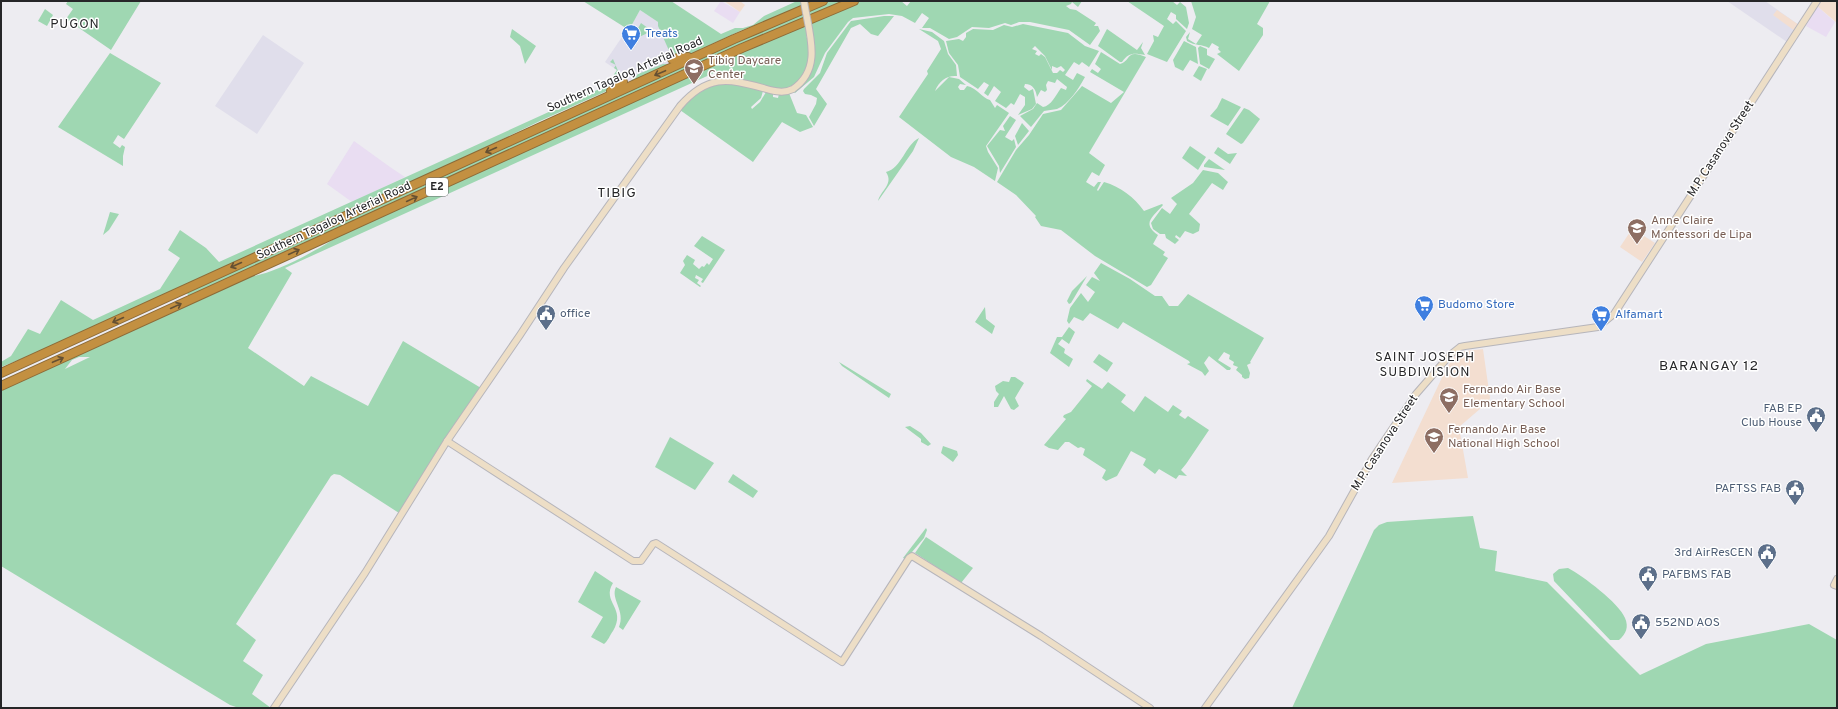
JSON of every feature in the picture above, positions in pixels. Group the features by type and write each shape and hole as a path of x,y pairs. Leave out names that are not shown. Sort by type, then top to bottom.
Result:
{"highway":[{"name":"Southern Tagalog Arterial Road","path":"1,373 506,143 823,1"},
{"name":"Southern Tagalog Arterial Road","path":"1,386 742,48 854,1"},
{"path":"672,59 687,57 747,30 772,23"},
{"path":"506,143 545,122 601,97 623,82"}],"street":[{"path":"274,708 365,573 447,441 502,362 574,253 683,102 701,87 718,81 740,82 779,92 793,88 805,78 812,62 804,1"},
{"name":"M.P. Casanova Street","path":"1205,708 1329,536 1372,459 1411,401 1450,355 1460,347 1465,346 1598,327 1614,314 1817,1"},
{"path":"447,441 633,561 641,561 652,544 656,543 842,662 909,558 912,556 1041,636 1150,708"},
{"path":"1837,579 1834,585 1837,586"}],"shaded area":[{"path":"721,1 740,12 733,23 714,11"},
{"path":"724,1 740,1 745,5 740,12"},
{"path":"1727,1 1765,1 1799,25 1787,42"},
{"path":"1820,1 1837,1 1837,23 1817,6"},
{"path":"1817,6 1835,22 1826,37 1806,26"},
{"path":"640,10 658,22 687,59 612,93 607,86 617,70 605,62 624,34 626,35"},
{"path":"1777,10 1799,25 1795,31 1773,15"},
{"path":"263,35 304,63 257,134 215,106"},
{"path":"354,141 405,177 352,202 327,184"},
{"name":"Anne Claire Montessori de Lipa","path":"1630,232 1642,240 1644,236 1655,243 1642,262 1620,247"},
{"path":"1483,349 1490,398 1488,402 1459,427 1468,478 1392,483 1447,367 1458,352"}],"green space":[{"path":"68,1 141,1 111,50 66,19 73,9 66,4"},
{"path":"583,1 671,1 721,34 735,28 743,28 753,25 764,16 797,1 815,1 740,31 686,56 671,55 658,26 658,22 640,10 629,30"},
{"path":"828,1 848,1 189,297 186,291 771,25"},
{"path":"860,1 901,1 907,6 911,1 1082,1 1078,7 1072,2 1066,6 1070,9 1076,10 1096,23 1094,26 1098,26 1100,31 1090,45 1069,30 1030,22 1019,22 1011,25 1005,23 989,28 972,27 957,37 949,39 930,28 922,28 929,18 922,13 915,23 902,16 889,14 853,18 848,22 825,53 814,77 795,93 794,92 807,79 811,72 814,48 811,30 806,33 809,54 807,68 804,75 794,85 788,88 773,89 740,81 719,79 716,72 285,268 292,273 248,348 304,386 311,376 368,406 403,341 481,388 399,513 340,475 334,474 331,476 236,624 256,640 243,661 263,675 252,694 271,708 239,708 230,705 1,566 1,391 55,364 248,277 259,275 284,266 310,253 343,233 730,56","holes":["79,357 90,357 65,369 72,360"]},
{"path":"1127,1 1172,1 1177,5 1180,2 1186,7 1189,23 1187,29 1176,19 1176,15 1171,12 1167,19 1173,24 1176,21 1186,31 1167,62 1147,54 1154,41 1153,35 1158,37 1164,26"},
{"path":"1191,1 1270,1 1257,24 1263,28 1263,35 1239,71 1217,54 1221,52 1218,49 1219,47 1212,43 1209,48 1193,44 1187,41 1186,37 1190,32 1188,39 1196,44 1202,35 1192,29 1196,17"},
{"path":"45,9 53,15 47,26 38,21"},
{"path":"894,16 878,36 871,34 860,24 851,28 816,89 827,104 814,126 809,117 816,104 817,98 805,94 803,91 804,89 820,73 827,53 851,21"},
{"path":"641,23 652,31 637,38 633,37"},
{"path":"1023,24 1068,33 1085,46 1099,51 1089,67 1082,62 1079,65 1074,62 1065,75 1073,80 1077,73 1085,77 1080,86 1066,103 1057,109 1044,111 1031,127 1020,116 1033,109 1037,103 1043,107 1048,105 1061,88 1066,90 1067,87 1057,79 1055,83 1048,81 1046,85 1047,90 1045,92 1041,90 1037,97 1034,88 1025,84 1024,87 1029,91 1033,89 1036,104 1032,109 1018,115 1025,105 1025,97 1020,94 1014,105 1011,103 1006,108 995,101 1001,92 994,86 988,96 984,93 989,85 984,82 978,89 960,77 958,65 949,53 946,41 959,39 963,41 966,37 966,33 973,29 993,30 1004,25 1012,27","holes":["1035,46 1045,56 1052,70 1052,66 1057,68 1061,66 1065,70 1063,72 1060,70 1057,73 1053,73 1045,57 1041,54 1039,56 1035,54 1037,51 1032,49"]},
{"path":"512,29 536,46 525,64 520,46 510,37"},
{"path":"919,29 932,32 944,41 948,54 956,65 957,76 950,77 959,79 966,85 960,84 958,87 960,90 964,90 967,86 971,87 990,100 995,108 997,105 1009,113 986,146 998,168 995,181 974,167 951,157 899,117 928,74 927,71 941,49 938,41","holes":["948,78 935,91 939,84 944,79"]},
{"path":"1107,29 1137,50 1143,42 1141,48 1145,55 1132,54 1120,62 1098,46"},
{"path":"1184,41 1196,47 1198,64 1190,60 1183,71 1175,67 1173,60"},
{"path":"1200,46 1207,49 1207,55 1215,59 1209,69 1200,64 1198,48"},
{"path":"1101,52 1120,64 1132,54 1146,57 1089,153 1105,165 1099,176 1092,172 1086,182 1094,187 1098,182 1101,182 1097,190 1098,191 1104,182 1116,187 1136,201 1144,211 1162,204 1163,205 1149,223 1153,231 1158,235 1153,244 1165,252 1163,255 1168,258 1151,285 1147,287 1095,256 1061,230 1041,226 1035,217 1036,216 1016,195 997,182 1016,150 1029,135 1043,114 1061,110 1082,86 1111,103 1124,92 1090,72 1092,69 1098,73 1101,69 1095,64"},
{"path":"110,53 161,83 124,139 118,135 113,143 120,148 122,145 125,147 123,166 58,127"},
{"path":"613,59 615,65 610,62"},
{"path":"663,64 672,64 630,82 638,74"},
{"path":"616,65 621,78 609,90 64,342 1,367 1,362 11,356 28,329 40,334 61,300 93,320 160,289 180,258 168,250 180,230 206,248 219,262 606,86 617,70 614,68"},
{"path":"1199,66 1207,69 1201,81 1193,76"},
{"path":"726,82 763,91 761,98 751,107 752,109 760,102 766,92 773,94 773,97 778,98 779,94 789,93 797,113 806,115 813,127 800,132 782,122 753,162 680,110 690,99 700,92"},
{"path":"1222,98 1241,107 1228,126 1210,116 1217,108"},
{"path":"1244,108 1260,119 1241,144 1226,134"},
{"path":"1010,116 1016,120 1005,137 1012,141 1014,139 1016,147 1000,173 999,166 987,146 1000,130 1005,131 1003,126"},
{"path":"1022,123 1029,131 1018,145 1015,136"},
{"path":"919,138 913,151 878,201 888,184 889,180 886,172 896,166 914,141"},
{"path":"1190,146 1206,157 1198,170 1182,158"},
{"path":"1218,147 1228,154 1237,153 1230,164 1214,153"},
{"path":"1209,159 1225,170 1204,167"},
{"path":"1203,170 1218,173 1228,182 1223,190 1212,183 1189,214 1200,224 1199,231 1193,234 1185,231 1180,238 1176,235 1175,237 1179,240 1175,244 1166,238 1165,234 1160,234 1153,229 1151,223 1162,208 1170,214 1177,204 1171,198 1193,183"},
{"path":"110,212 119,214 109,230 103,235"},
{"path":"702,236 725,250 703,283 701,282 703,279 696,275 695,278 699,280 697,283 701,286 700,287 680,273 685,265 683,261 687,255 695,260 693,264 699,269 702,266 704,267 707,263 709,265 713,259 694,246"},
{"path":"1101,263 1130,279 1155,296 1162,296 1169,306 1178,306 1188,294 1264,338 1250,362 1251,363 1247,365 1250,373 1249,378 1245,379 1242,377 1242,375 1236,370 1238,367 1233,365 1234,362 1229,359 1230,355 1224,352 1218,360 1231,368 1230,370 1227,370 1209,356 1204,363 1209,371 1205,376 1202,372 1187,364 1190,363 1189,361 1123,322 1118,329 1090,313 1083,321 1074,317 1069,324 1067,321 1070,308 1081,293 1088,302 1095,292 1086,285 1092,277 1100,281 1094,273"},
{"path":"1087,276 1069,304 1067,301 1072,291"},
{"path":"985,307 986,319 995,326 992,334 975,322"},
{"path":"1069,327 1075,332 1069,344 1062,339 1058,344 1065,349 1064,353 1073,359 1069,367 1050,353 1057,337 1062,337"},
{"path":"1099,354 1113,363 1107,372 1093,362"},
{"path":"839,362 891,394 889,398 842,366"},
{"path":"1011,377 1015,377 1024,383 1015,398 1019,406 1014,410 1011,409 1004,396 998,407 994,407 994,402 999,394 996,391 995,386 1003,381 1009,382"},
{"path":"1087,379 1102,389 1108,382 1126,395 1121,402 1134,412 1145,396 1168,412 1173,405 1182,411 1179,415 1185,419 1188,416 1209,430 1181,470 1187,476 1179,475 1176,479 1159,469 1155,474 1143,465 1146,459 1131,451 1117,476 1106,481 1102,478 1106,470 1083,455 1085,449 1081,447 1078,448 1069,442 1065,442 1058,450 1044,445 1066,419 1063,417 1064,415 1071,412 1092,386 1086,381"},
{"path":"910,426 921,433 931,444 928,446 921,442 921,439 905,427"},
{"path":"670,437 714,463 695,490 655,467"},
{"path":"943,446 957,451 958,455 953,462 941,453"},
{"path":"733,474 758,491 753,498 728,482"},
{"path":"1473,516 1480,548 1497,551 1495,571 1547,582 1640,675 1706,644 1809,624 1837,640 1837,708 1292,708 1374,530 1379,525 1387,522"},
{"path":"926,528 927,530 924,538 906,559 903,558"},
{"path":"926,537 973,568 961,583 915,553"},
{"path":"1568,568 1600,590 1616,605 1621,612 1625,618 1627,627 1625,633 1619,640 1610,640 1554,581 1553,574 1559,569"},
{"path":"595,571 613,583 610,590 610,595 616,611 617,623 608,640 604,644 591,637 603,617 578,602"},
{"path":"616,587 641,601 623,630 619,627 621,616 615,596"}],"place":[{"name":"Treats","path":"631,51"},
{"name":"Tibig Daycare Center","path":"694,85"},
{"name":"Anne Claire Montessori de Lipa","path":"1637,245"},
{"name":"Budomo Store","path":"1424,322"},
{"name":"office","path":"546,331"},
{"name":"Alfamart","path":"1601,332"},
{"name":"Fernando Air Base Elementary School","path":"1449,414"},
{"name":"FAB EP Club House","path":"1816,433"},
{"name":"Fernando Air Base National High School","path":"1434,454"},
{"name":"PAFTSS FAB","path":"1795,506"},
{"name":"3rd AirResCEN","path":"1767,570"},
{"name":"PAFBMS FAB","path":"1648,592"},
{"name":"552ND AOS","path":"1641,640"}],"district":[{"name":"PUGON","path":"75,25"},
{"name":"TIBIG","path":"617,193"},
{"name":"SAINT JOSEPH SUBDIVISION","path":"1425,366"},
{"name":"BARANGAY 12","path":"1709,366"}]}
